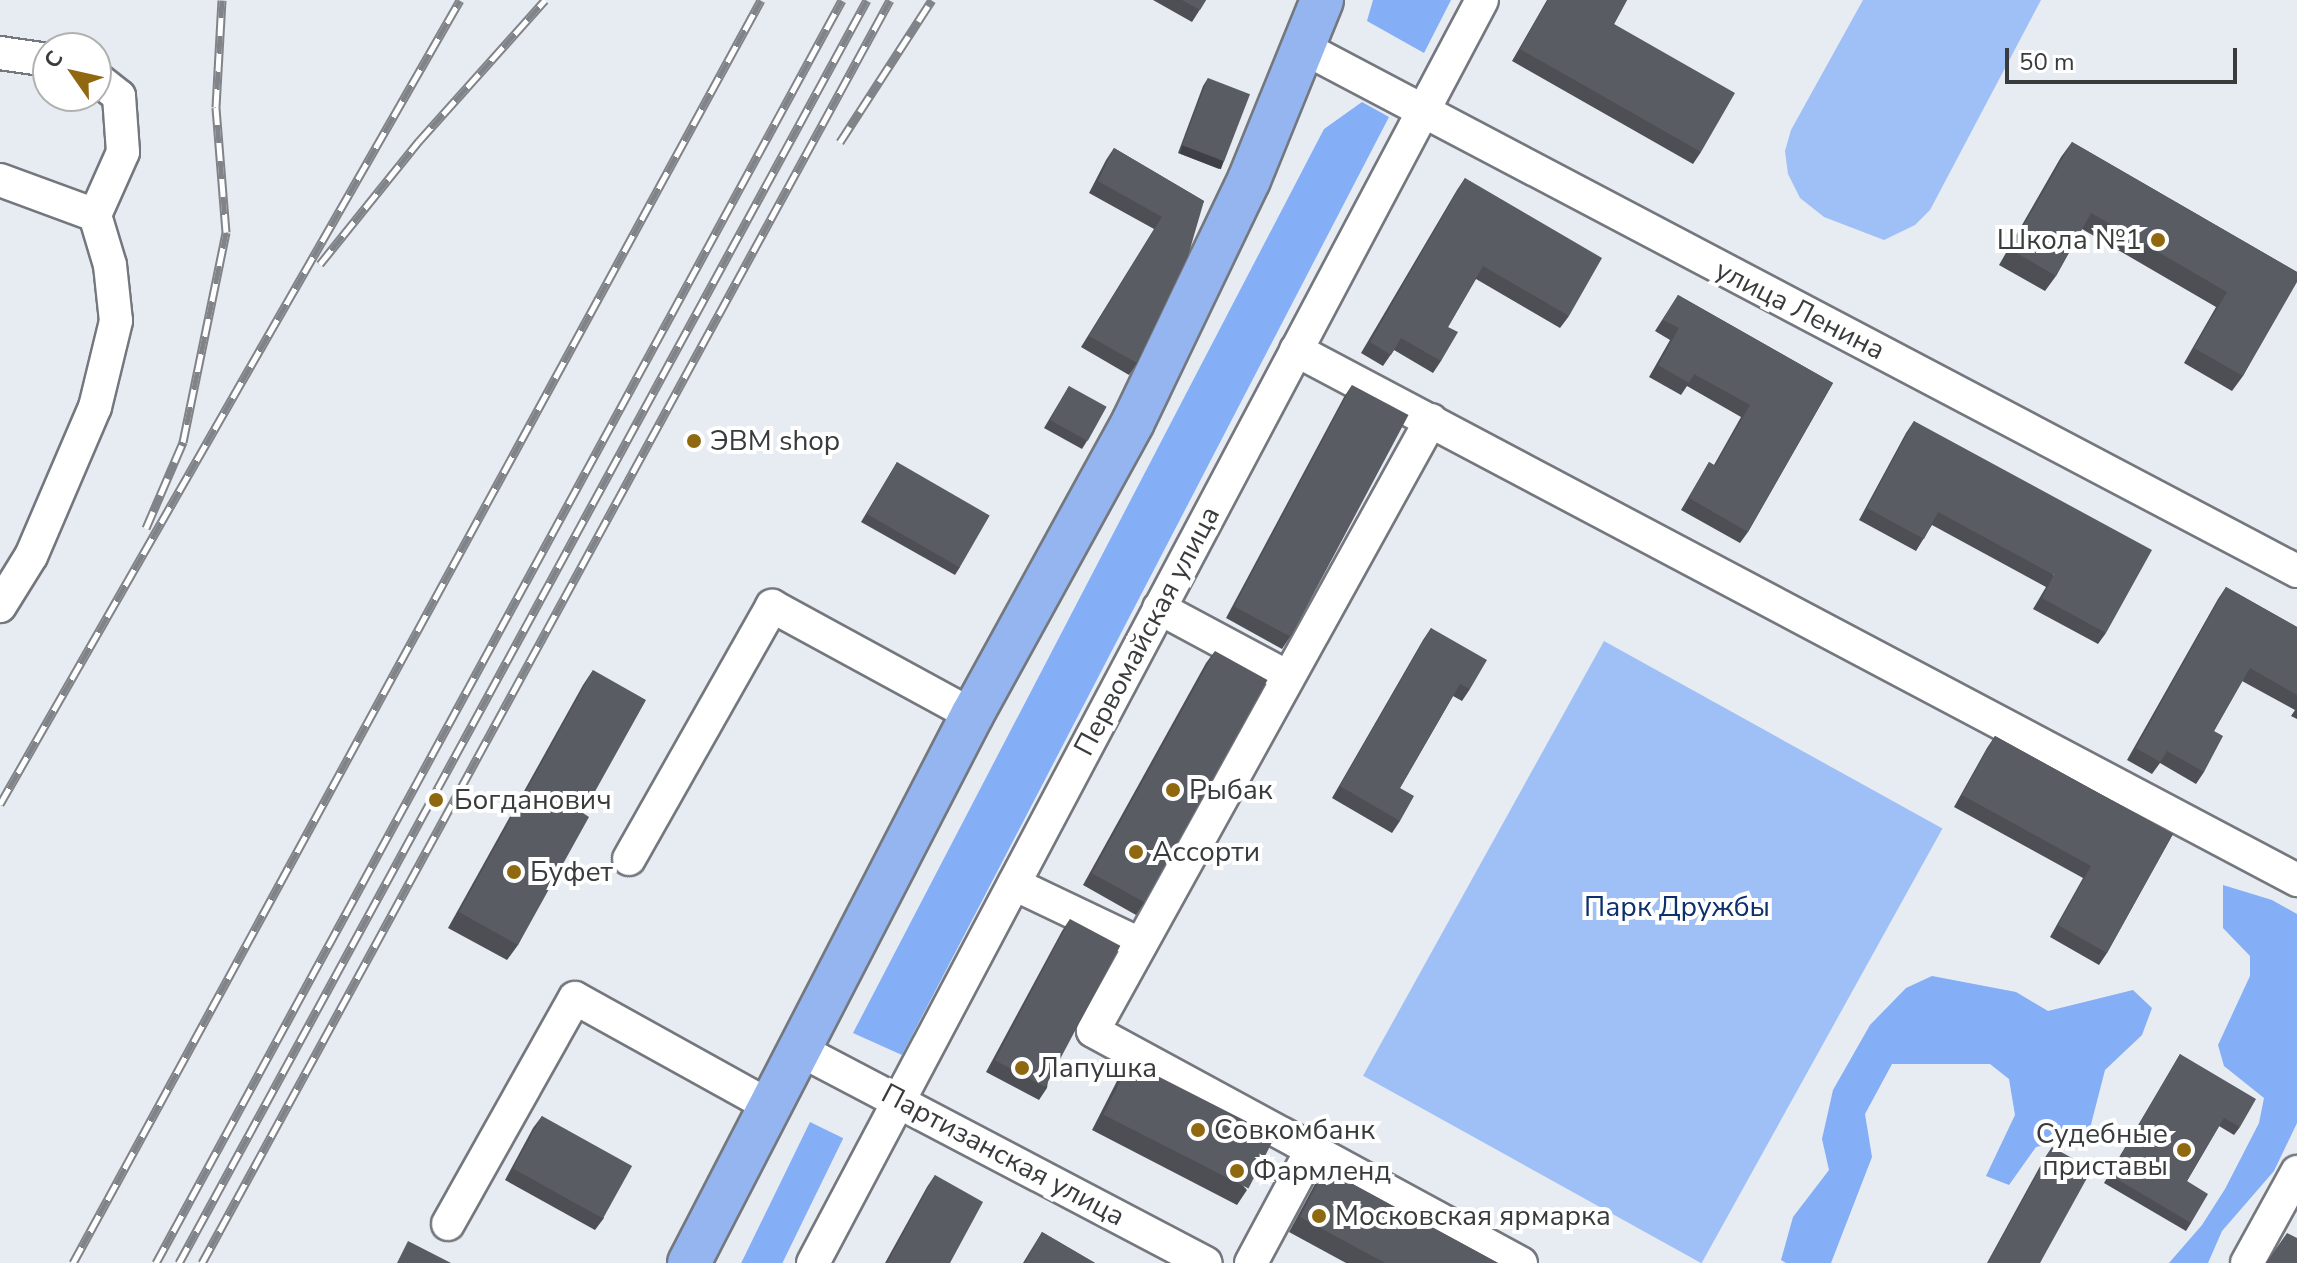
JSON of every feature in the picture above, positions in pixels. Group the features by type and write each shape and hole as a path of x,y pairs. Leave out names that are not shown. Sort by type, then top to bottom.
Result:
{"main road":[{"path":"689,1263 972,715 1133,422 1249,180 1322,0"}],"street":[{"name":"Первомайская улица","path":"813,1263 896,1098 1014,884 1482,0"},
{"name":"улица Ленина","path":"1304,48 2297,571"},
{"path":"0,53 32,58"},
{"path":"0,606 31,556 95,407 116,321 110,265 95,215 123,152 119,96 112,91"},
{"path":"0,180 95,215"},
{"path":"1296,350 2297,880"},
{"path":"1431,420 1286,676 1093,1031 1521,1263"},
{"path":"629,859 772,606 972,715"},
{"path":"1159,608 1286,676"},
{"path":"1014,884 1140,944"},
{"path":"448,1224 575,998 770,1106"},
{"name":"Партизанская улица","path":"800,1050 1206,1263"},
{"path":"1251,1263 1311,1151"},
{"path":"2247,1263 2288,1209 2297,1172"}],"green space":[{"path":"1863,0 2041,0 1930,210 1915,225 1884,240 1824,217 1800,198 1788,174 1785,151 1791,130"},
{"name":"Парк Дружбы","path":"1604,641 1942,829 1702,1263 1363,1076"}],"shaded area":[{"path":"1373,0 1451,0 1424,53 1367,21"},
{"path":"1362,102 1389,117 902,1055 853,1033 1324,129"},
{"path":"2223,885 2272,900 2297,914 2297,1123 2274,1171 2222,1231 2208,1263 2169,1263 2202,1225 2225,1189 2259,1123 2264,1098 2224,1066 2218,1045 2250,976 2250,956 2223,928"},
{"path":"1932,976 2016,992 2048,1011 2133,990 2152,1008 2142,1035 2105,1070 2088,1136 2036,1147 2009,1185 1986,1176 2015,1115 2009,1079 1990,1064 1892,1064 1865,1114 1872,1157 1831,1263 1786,1263 1781,1260 1793,1217 1829,1170 1822,1139 1833,1090 1870,1025 1906,988"},
{"path":"810,1122 843,1138 782,1263 741,1263"}],"building":[{"path":"1182,0 1206,0 1200,10"},
{"path":"1548,0 1627,0 1614,24 1735,93 1701,152 1520,49"},
{"path":"1208,78 1250,94 1224,161 1182,145"},
{"path":"2072,142 2297,272 2297,282 2243,376 2194,348 2227,292 2091,213 2056,276 2010,249"},
{"path":"1114,148 1204,201 1188,256 1137,363 1089,336 1162,217 1098,181"},
{"path":"1465,178 1602,258 1569,316 1483,266 1448,327 1458,332 1441,361 1401,338 1391,355 1370,342"},
{"path":"1678,295 1833,383 1748,532 1689,498 1709,462 1715,466 1750,405 1694,374 1689,383 1658,365 1679,328 1663,320"},
{"path":"1352,385 1409,415 1291,637 1234,607"},
{"path":"1069,386 1107,407 1088,441 1050,420"},
{"path":"1914,421 2152,550 2106,633 2042,598 2054,575 1938,512 1924,539 1867,508"},
{"path":"897,462 990,516 960,567 867,514"},
{"path":"2226,587 2297,627 2297,695 2250,668 2214,731 2223,736 2204,772 2167,751 2160,762 2136,748"},
{"path":"1431,628 1487,660 1470,689 1460,684 1400,788 1414,796 1400,821 1340,786"},
{"name":"Рыбак","path":"1215,651 1267,680 1144,902 1092,873"},
{"name":"Богданович","path":"593,670 646,700 583,813 589,817 518,945 459,912"},
{"path":"1995,736 2173,834 2107,953 2058,925 2091,866 1962,795"},
{"path":"1070,919 1120,946 1045,1087 995,1060"},
{"path":"2180,1054 2256,1099 2240,1127 2224,1118 2187,1181 2208,1194 2191,1223 2110,1175"},
{"path":"1130,1062 1275,1136 1248,1189 1103,1115"},
{"path":"542,1116 632,1166 603,1218 513,1168"},
{"path":"2052,1147 2092,1169 2040,1263 1988,1263"},
{"path":"1325,1169 1498,1263 1385,1263 1300,1217"},
{"path":"935,1175 983,1202 950,1263 887,1263"},
{"path":"1042,1232 1095,1263 1025,1263"},
{"path":"2287,1233 2297,1238 2297,1263 2266,1263"},
{"path":"408,1241 451,1263 397,1263"}],"railway":[{"path":"146,528 183,442 226,232 216,107 222,0"},
{"path":"0,804 460,0"},
{"path":"320,264 419,141 545,0"},
{"path":"73,1263 761,0"},
{"path":"156,1263 842,0"},
{"path":"179,1263 867,0"},
{"path":"202,1263 890,0"},
{"path":"840,142 932,0"}],"place":[{"name":"Школа №1","path":"2158,240"},
{"name":"ЭВМ shop","path":"694,441"},
{"name":"Рыбак","path":"1173,790"},
{"name":"Богданович","path":"436,800"},
{"name":"Ассорти","path":"1136,852"},
{"name":"Буфет","path":"514,872"},
{"name":"Лапушка","path":"1022,1068"},
{"name":"Совкомбанк","path":"1198,1130"},
{"name":"Судебные приставы","path":"2184,1150"},
{"name":"Фармленд","path":"1237,1171"},
{"name":"Московская ярмарка","path":"1319,1216"}]}
